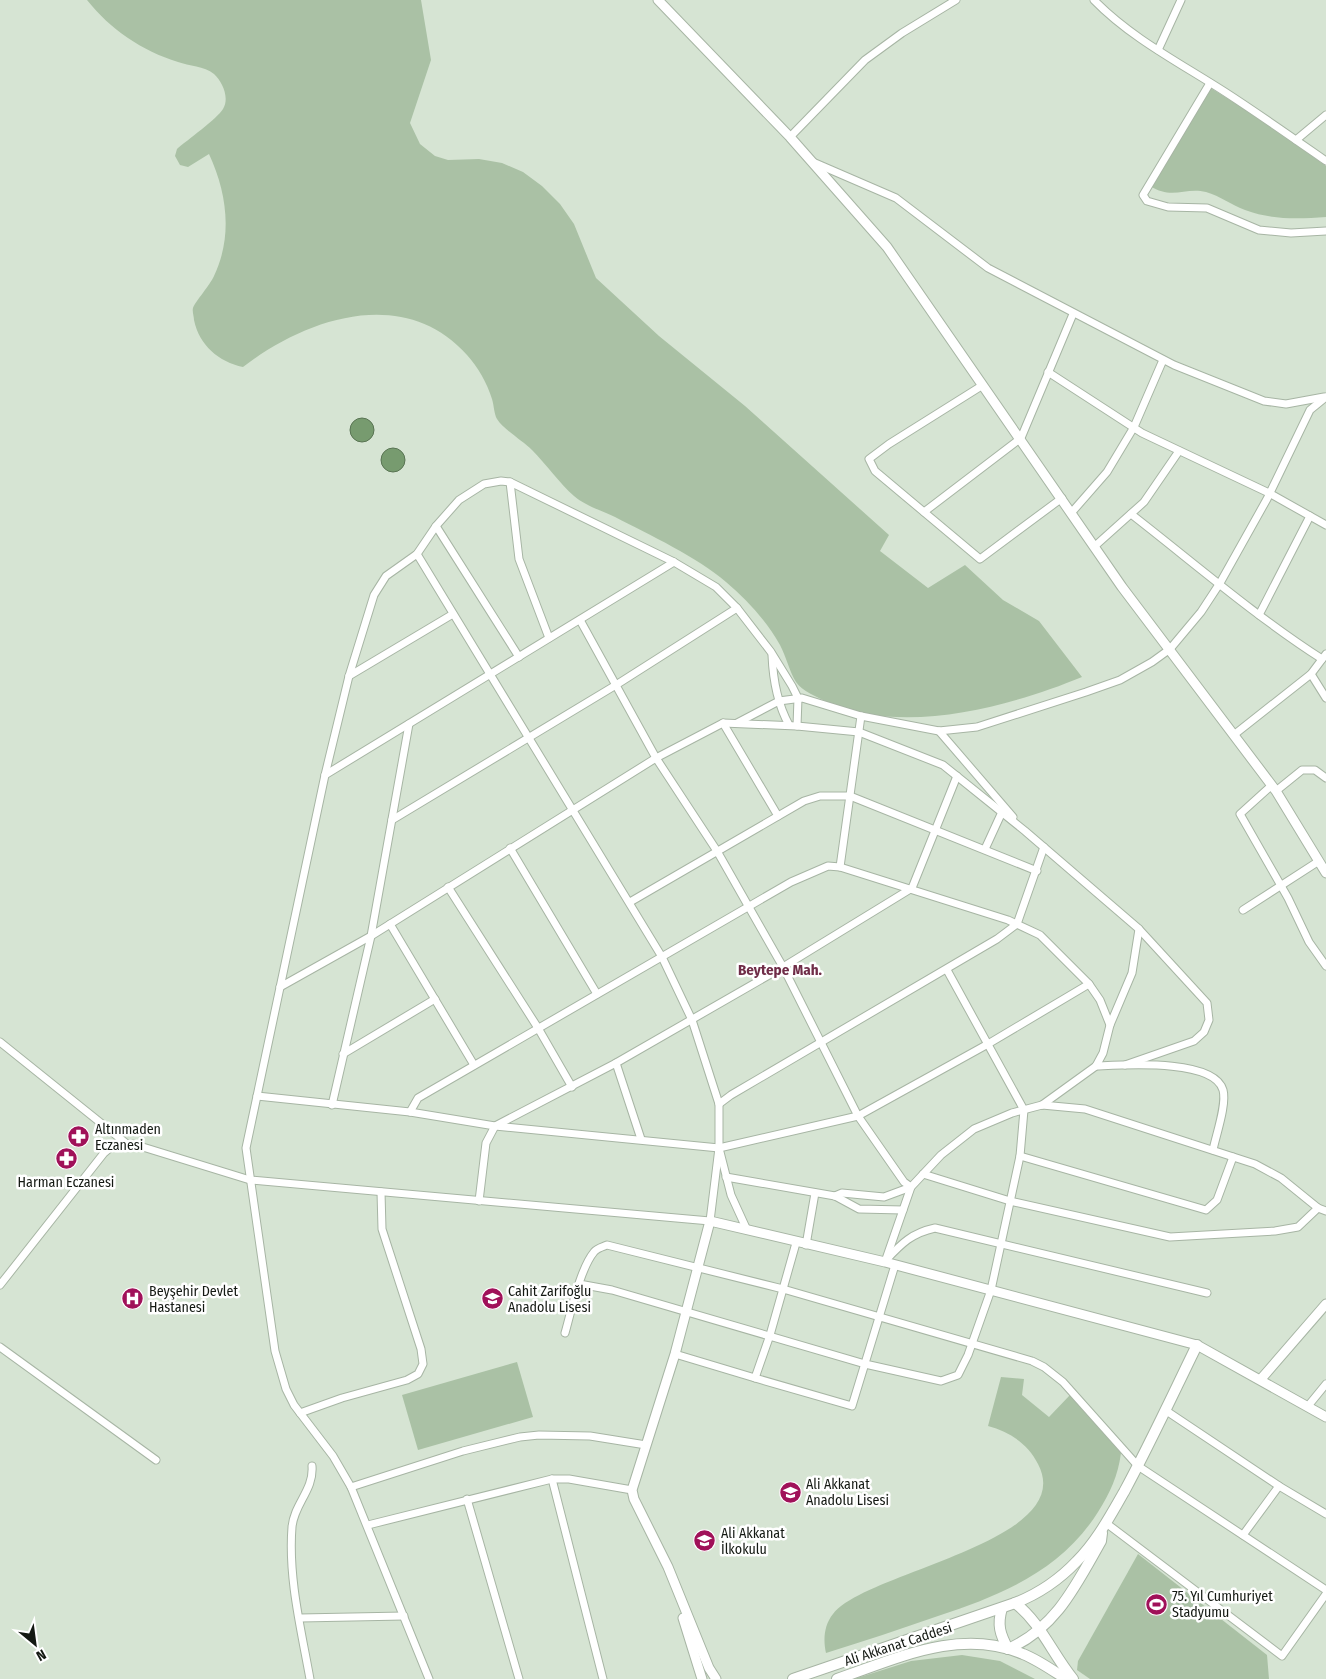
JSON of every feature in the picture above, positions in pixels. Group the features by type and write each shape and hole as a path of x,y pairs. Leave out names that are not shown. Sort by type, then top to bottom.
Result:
{"main road":[{"path":"1002,1608 998,1622 1000,1633 1008,1649 1036,1635 1039,1628 1051,1619 1068,1599 1101,1541 1104,1526 1138,1466 1197,1345"},
{"name":"Ali Akkanat Caddesi","path":"793,1679 1015,1603 1045,1588 1061,1577 1078,1561 1104,1526"},
{"path":"1015,1603 1039,1628 1073,1679"},
{"name":"Ali Akkanat Caddesi","path":"837,1679 926,1648 969,1643 1022,1653 1066,1679"}],"street":[{"path":"658,0 790,137 887,246 1095,546 1274,788 1326,873"},
{"path":"790,137 865,60 902,33 956,0"},
{"path":"1094,0 1124,26 1158,50 1326,161"},
{"path":"1158,50 1182,0"},
{"path":"1210,83 1143,195 1147,201 1168,207 1207,208 1259,230 1291,233 1326,231"},
{"path":"1296,140 1326,115"},
{"path":"814,163 896,198 988,268 1163,360 1264,401 1286,404 1325,397"},
{"path":"924,512 1021,438 1073,314"},
{"path":"1072,512 1107,472 1134,427 1163,360"},
{"path":"1048,372 1134,427 1179,451 1268,493 1326,525"},
{"path":"983,385 869,459 875,471 980,559 1062,498"},
{"path":"737,723 779,701 798,698 862,716 939,732 977,727 1120,680 1170,649 1201,612 1220,583 1267,500 1268,493 1310,410 1325,397"},
{"path":"1095,546 1144,502 1179,451"},
{"path":"429,1679 351,1487 333,1456 300,1413 286,1389 275,1351 246,1148 325,775 349,676 374,595 386,576 417,554 436,526 459,500 484,484 501,481 510,482 674,562 716,587 737,608 772,652 798,698 793,725"},
{"path":"510,482 519,560 549,638"},
{"path":"1131,514 1278,631 1324,657 1311,674 1235,734"},
{"path":"1259,615 1310,516"},
{"path":"436,526 519,657"},
{"path":"417,554 662,957 692,1020 720,1104 718,1148 710,1221 675,1354 632,1490 634,1498 668,1568 709,1668 716,1679"},
{"path":"325,775 674,562"},
{"path":"392,820 616,685 737,608"},
{"path":"349,676 453,614"},
{"path":"580,620 656,758 717,851 783,968 858,1116 904,1182 911,1187"},
{"path":"772,652 773,676 779,701 793,725"},
{"path":"1311,674 1326,698"},
{"path":"840,867 862,716"},
{"path":"280,987 371,936 656,758 723,723 793,725 859,732 943,765 1025,830 1139,929 1207,1003 1209,1020 1204,1032 1194,1040 1125,1065"},
{"path":"723,723 778,816"},
{"path":"332,1105 371,936 409,724"},
{"path":"939,732 1025,830"},
{"path":"1326,778 1315,770 1302,770 1274,788 1240,814 1281,886 1309,942 1326,966"},
{"path":"479,1201 486,1144 495,1126 572,1087 692,1020 783,968 912,888 957,776"},
{"path":"630,902 804,801 820,796 850,796 1037,871"},
{"path":"985,849 1002,812"},
{"path":"720,1104 731,1095 998,939 1016,924 1037,871 1044,847"},
{"path":"510,848 598,994"},
{"path":"1243,910 1319,861"},
{"path":"410,1112 418,1098 474,1065 791,882 828,866 840,867 912,888 1016,924 1040,935 1089,984 1100,1000 1110,1025"},
{"path":"448,887 538,1028 572,1087"},
{"path":"390,924 474,1065"},
{"path":"884,1262 911,1187 941,1155 974,1129 1042,1105 1096,1066 1103,1053 1110,1025 1132,973 1139,929"},
{"path":"579,1284 612,1290 770,1334 865,1364 941,1380 958,1375 972,1344 991,1290 1020,1156 1024,1110 947,970"},
{"path":"256,1096 410,1112 495,1126 718,1148 858,1116 988,1044 1089,984"},
{"path":"343,1054 435,999"},
{"path":"0,1042 127,1144"},
{"path":"616,1063 641,1139"},
{"path":"1096,1066 1168,1066 1205,1073 1220,1082 1225,1098 1213,1150"},
{"path":"1042,1105 1085,1109 1269,1170 1318,1208 1326,1211"},
{"path":"0,1285 104,1153 111,1147 127,1144 142,1146 250,1180 710,1221 796,1243 884,1262 1197,1345 1326,1417"},
{"path":"718,1148 731,1195 747,1230"},
{"path":"1020,1156 1206,1210 1217,1200 1234,1157"},
{"path":"923,1174 1010,1201 1170,1237 1266,1232 1298,1227 1318,1208"},
{"path":"726,1177 834,1196 859,1209 903,1210"},
{"path":"834,1196 842,1193 884,1197 911,1187"},
{"path":"300,1413 342,1398 407,1380 418,1374 423,1364 421,1349 382,1229 381,1192"},
{"path":"806,1245 816,1193"},
{"path":"884,1262 899,1246 917,1232 935,1228 1207,1293"},
{"path":"756,1378 796,1243"},
{"path":"565,1333 579,1284 592,1254 598,1248 607,1245 783,1289 1032,1361 1044,1367 1063,1382 1138,1466 1326,1590"},
{"path":"675,1354 852,1406 895,1265"},
{"path":"1261,1380 1326,1304"},
{"path":"0,1347 156,1460"},
{"path":"1308,1406 1326,1384"},
{"path":"1165,1410 1279,1486 1326,1514"},
{"path":"351,1487 463,1451 520,1437 539,1435 590,1436 646,1445"},
{"path":"310,1679 295,1597 292,1526 297,1509 311,1484 312,1466"},
{"path":"368,1525 552,1479 570,1479 632,1490"},
{"path":"552,1479 602,1679"},
{"path":"1243,1535 1279,1486"},
{"path":"466,1499 519,1679"},
{"path":"1104,1526 1282,1656 1326,1594"},
{"path":"668,1568 702,1679"},
{"path":"300,1618 404,1616"}],"shaded area":[{"path":"87,0 421,0 431,60 410,123 420,144 435,156 448,160 479,159 502,163 523,172 542,186 560,204 574,224 596,278 659,336 745,406 889,535 880,551 928,588 965,565 1003,600 1039,621 1082,677 1022,698 956,714 889,717 857,712 827,702 810,694 796,682 780,645 769,627 749,603 726,582 687,555 588,505 569,491 532,450 500,423 496,417 488,387 478,370 467,355 442,333 414,320 385,315 355,316 325,323 296,335 268,350 243,367 218,357 205,345 200,337 194,320 193,309 212,280 220,261 226,230 224,199 209,154 188,167 180,165 175,156 177,149 209,124 223,109 226,100 224,90 217,77 210,71 152,52 128,38 96,11"},
{"path":"1209,87 1257,117 1326,166 1326,217 1295,218 1265,216 1245,210 1206,192 1172,193 1150,186"},
{"path":"362,418 367,419 373,425 373,435 367,441 362,442 357,441 351,435 350,430 351,425 357,419"},
{"path":"393,448 398,449 404,455 404,465 398,471 393,472 388,471 382,465 381,460 382,455 388,449"},
{"path":"517,1362 533,1417 418,1450 402,1395"},
{"path":"1001,1377 1024,1379 1022,1395 1049,1417 1070,1395 1121,1453 1113,1484 1098,1512 1083,1533 1066,1550 1048,1565 1007,1589 961,1608 826,1653 826,1628 830,1618 853,1598 963,1552 1000,1534 1028,1514 1042,1491 1038,1464 1029,1450 1018,1440 1011,1435 988,1426"},
{"name":"75. Yıl Cumhuriyet Stadyumu","path":"1138,1554 1267,1655 1269,1679 1090,1679 1077,1670 1078,1661"},
{"path":"962,1655 1000,1661 1035,1679 854,1679 911,1661"}],"place":[{"name":"Altınmaden Eczanesi","path":"79,1137"},
{"name":"Harman Eczanesi","path":"66,1159"},
{"name":"Beyşehir Devlet Hastanesi","path":"133,1299"},
{"name":"Cahit Zarifoğlu Anadolu Lisesi","path":"492,1299"},
{"name":"Ali Akkanat Anadolu Lisesi","path":"790,1492"},
{"name":"Ali Akkanat İlkokulu","path":"705,1541"},
{"name":"75. Yıl Cumhuriyet Stadyumu","path":"1156,1604"}],"district":[{"name":"Beytepe Mah.","path":"780,970"}]}
